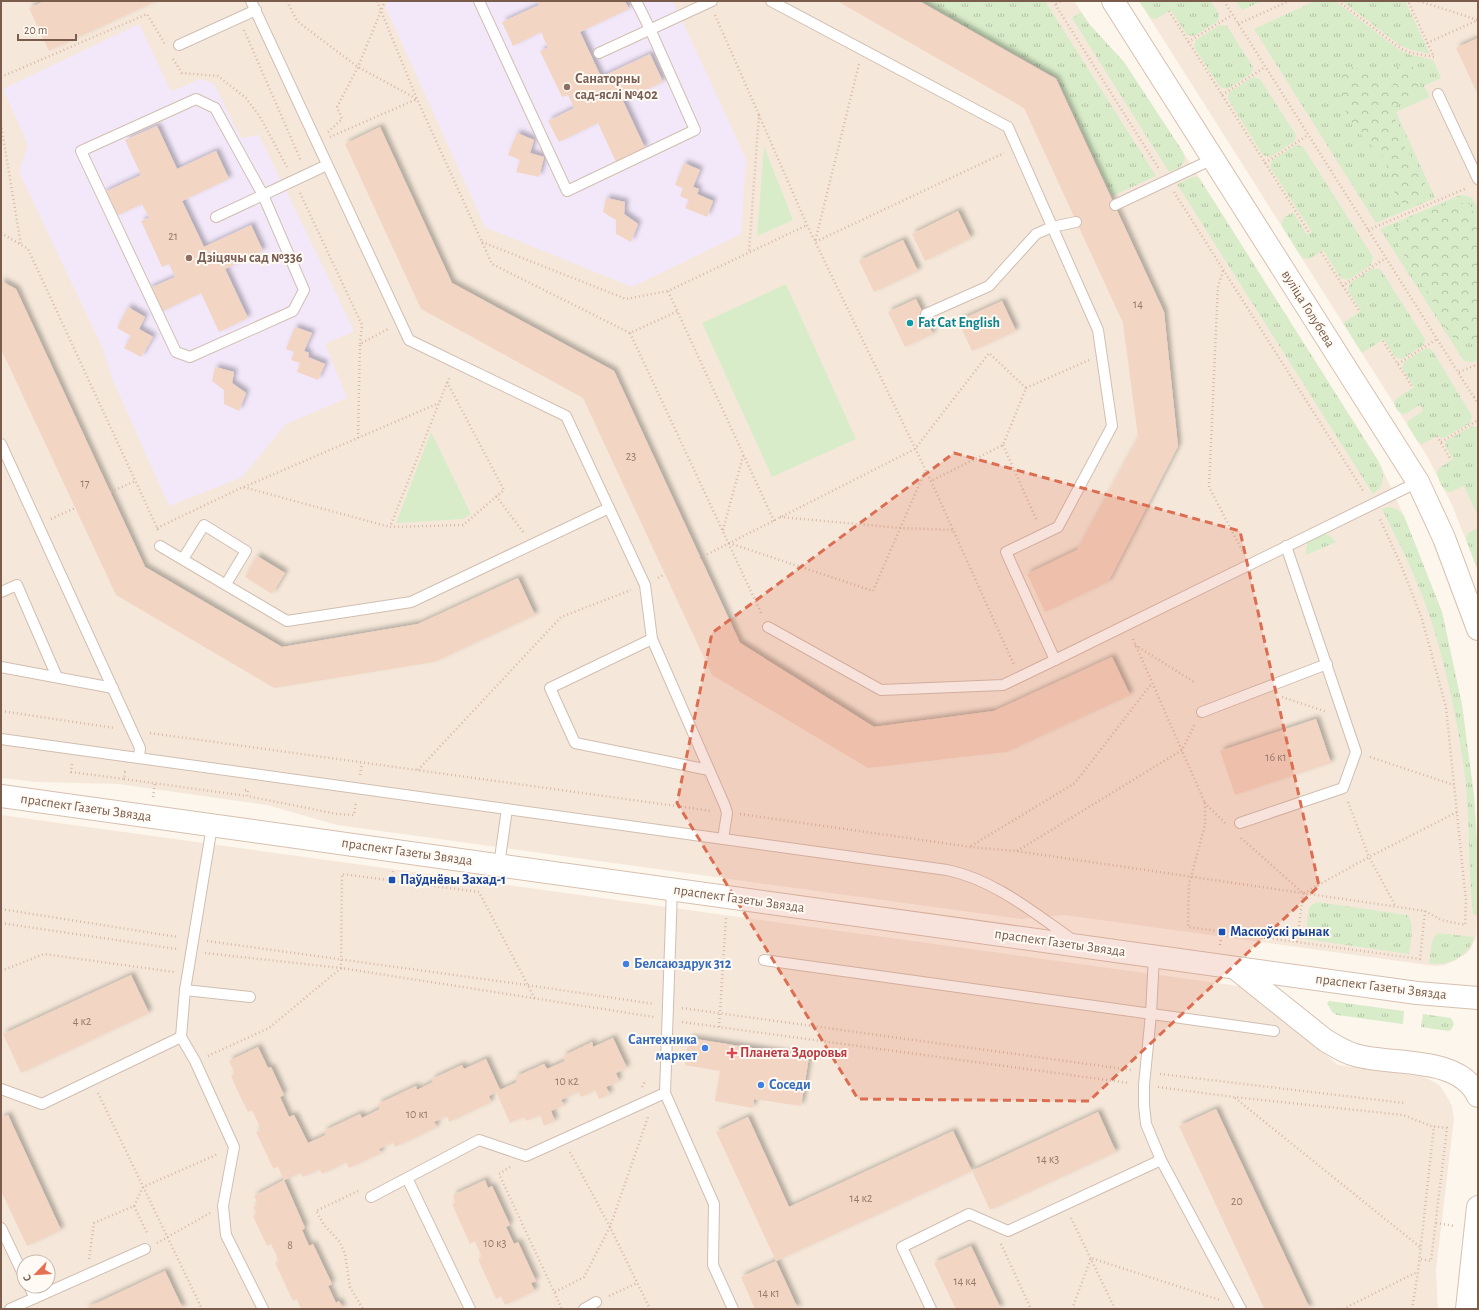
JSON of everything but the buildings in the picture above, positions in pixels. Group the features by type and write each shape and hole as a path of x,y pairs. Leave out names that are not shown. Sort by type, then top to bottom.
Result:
{"main road":[{"name":"вуліца Голубева","path":"1113,1 1418,482 1444,538 1477,620"},
{"name":"праспект Газеты Звязда","path":"1,796 1417,993 1478,998"},
{"path":"1234,967 1325,1040 1340,1049 1356,1055 1444,1069 1463,1078 1470,1084 1478,1096"},
{"path":"1467,1309 1478,1207"}],"lane":[{"path":"251,1 409,340 566,416 645,585 652,639 725,806 726,813 723,839"},
{"path":"479,1 567,191 695,130 636,1"},
{"path":"771,1 1008,127 1098,330 1112,426 1058,527 1006,552 1055,660"},
{"path":"599,53 711,2"},
{"path":"179,45 256,10"},
{"path":"1438,94 1478,179"},
{"path":"196,99 215,108 262,195 304,290 293,311 190,357 176,352 81,151 196,99"},
{"path":"1115,205 1213,159"},
{"path":"216,217 328,165"},
{"path":"926,314 988,286 1036,234 1052,226 1076,222"},
{"path":"1,444 140,748 139,758"},
{"path":"768,627 881,690 1003,685 1418,482"},
{"path":"164,548 287,621 411,602 610,508"},
{"path":"183,559 204,525 246,551 226,584"},
{"path":"1240,823 1343,788 1356,752 1328,664 1286,546"},
{"path":"1,592 17,585 57,677"},
{"path":"652,639 550,688 575,743 709,770"},
{"path":"1202,712 1328,664"},
{"path":"1,667 113,688"},
{"path":"1,739 948,870 966,875 988,884 1006,894 1082,946"},
{"path":"499,865 508,809"},
{"path":"212,826 191,952 180,1037 195,1062 234,1147 223,1206 226,1235 262,1309"},
{"path":"672,889 665,1093 714,1204 713,1266 733,1309"},
{"path":"1154,956 1151,1014 1144,1085 1146,1124 1161,1160 1240,1308"},
{"path":"764,960 1274,1031"},
{"path":"186,990 250,997"},
{"path":"1,1089 42,1104 180,1037"},
{"path":"371,1196 479,1140 526,1156 665,1093"},
{"path":"931,1309 902,1247 969,1214 1008,1231 1161,1160"},
{"path":"407,1178 470,1309"},
{"path":"1,1228 16,1259"},
{"path":"10,1309 149,1247"},
{"path":"32,1294 34,1298"},
{"path":"584,1309 596,1302"}],"path":[{"path":"287,1 297,21 358,67 417,99"},
{"path":"376,1 417,99 492,264 630,333 768,627"},
{"path":"317,142 342,119 337,106 358,67 385,1"},
{"path":"1054,1 1166,181 1371,504 1383,525 1401,565 1422,619 1446,707 1466,901 1465,925 1441,920 1425,911 1420,960 1188,927 1189,884 1205,825 1205,803"},
{"path":"1056,4 1061,1"},
{"path":"1224,1 1478,404"},
{"path":"1238,24 1290,1"},
{"path":"1338,1 1400,48 1411,53 1434,57 1408,1"},
{"path":"1419,1 1478,20"},
{"path":"711,2 807,225 954,530 1019,677"},
{"path":"1169,11 1310,234"},
{"path":"1,77 147,14 166,47"},
{"path":"1188,42 1232,14"},
{"path":"239,18 307,174"},
{"path":"1427,43 1478,20"},
{"path":"816,242 862,49"},
{"path":"170,53 182,73 218,76 246,98 260,117 293,181 362,325 360,344 358,438"},
{"path":"1222,95 1265,67"},
{"path":"317,142 417,99"},
{"path":"749,253 759,115"},
{"path":"1,124 21,244"},
{"path":"1265,163 1308,135"},
{"path":"816,242 1017,147"},
{"path":"1368,230 1471,187"},
{"path":"481,242 626,299 668,291 807,225"},
{"path":"1,233 28,248 157,528 164,548"},
{"path":"1321,252 1360,312"},
{"path":"1342,286 1386,258"},
{"path":"1223,270 1218,286 1209,487 1250,564"},
{"path":"668,291 774,521"},
{"path":"630,333 678,311"},
{"path":"360,344 401,323"},
{"path":"1398,364 1437,339"},
{"path":"1383,341 1413,388"},
{"path":"700,558 915,449 989,353 1026,388"},
{"path":"931,481 1003,445 1026,388 1102,354"},
{"path":"390,527 455,362"},
{"path":"1459,372 1478,364"},
{"path":"243,487 390,527 463,525 504,490 447,382"},
{"path":"1474,397 1478,395"},
{"path":"157,528 243,487 439,402"},
{"path":"1441,442 1478,420"},
{"path":"1437,436 1451,460"},
{"path":"1003,445 1043,534"},
{"path":"723,530 743,455"},
{"path":"729,543 873,591 925,470"},
{"path":"111,492 135,481"},
{"path":"496,496 532,544"},
{"path":"38,525 75,508"},
{"path":"780,517 901,528 954,530"},
{"path":"418,771 561,617 645,585 665,574"},
{"path":"1126,624 1205,803 1229,827"},
{"path":"1135,645 1194,682"},
{"path":"971,847 1075,783 1152,683"},
{"path":"1281,696 1346,719"},
{"path":"1016,852 1182,750 1195,723"},
{"path":"74,749 71,772 247,796 337,814 354,815"},
{"path":"1356,752 1454,785"},
{"path":"124,779 125,772 133,773"},
{"path":"1343,788 1369,856 1396,907"},
{"path":"241,789 248,790 247,796"},
{"path":"1303,894 1369,856 1457,812"},
{"path":"1240,837 1303,894"},
{"path":"341,968 342,874 479,892 535,1000"},
{"path":"1297,942 1303,894"},
{"path":"1,910 194,939 341,958 668,1006 1145,1072 1404,1103"},
{"path":"719,1027 726,918"},
{"path":"1,923 191,952 341,968 535,1000 719,1027 1234,1097 1403,1115 1434,1126 1447,1128 1431,1261 1419,1259"},
{"path":"1,971 44,954 188,974"},
{"path":"195,1062 268,1028 341,968"},
{"path":"92,1079 202,1309"},
{"path":"1234,1097 1420,1247"},
{"path":"555,1292 584,1277 610,1228 655,1098"},
{"path":"1412,1309 1418,1272 1434,1126"},
{"path":"563,1139 610,1228 650,1309"},
{"path":"87,1275 94,1223 134,1206 143,1187 234,1147"},
{"path":"526,1156 499,1174 562,1309"},
{"path":"1065,1205 1115,1309"},
{"path":"134,1206 149,1247 223,1206"},
{"path":"991,1224 1032,1309"},
{"path":"1091,1258 1240,1308"},
{"path":"1072,1309 1091,1258"},
{"path":"1343,1309 1418,1272"},
{"path":"596,1302 637,1283"}],"highlighted area":[{"path":"954,453 1240,531 1319,886 1089,1101 858,1099 677,803 712,633"}],"shaded area":[{"path":"1,1 1074,1 1090,25 1124,62 1183,152 1374,454 1404,516 1442,612 1462,705 1474,796 1478,858 1476,937 1471,948 1467,953 1456,960 1445,965 1435,966 1064,915 1021,919 337,825 267,805 118,784 36,782 1,778"},
{"name":"Санаторны сад-яслі №402","path":"388,1 673,1 746,159 741,234 632,287 485,227 385,6"},
{"path":"1139,1 1478,1 1478,571 1452,505 1427,456"},
{"name":"Дзіцячы сад №336","path":"139,24 171,92 200,79 214,84 241,138 259,135 354,331 325,344 347,398 286,424 242,477 169,506 112,378 102,347 19,172 28,145 3,89"},
{"path":"1,815 1246,987 1338,1065 1424,1077 1438,1084 1445,1093 1452,1106 1454,1118 1436,1270 1438,1309 1,1309"}],"green space":[{"path":"921,1 1045,1 1156,176 1112,196 1057,78"},
{"path":"1139,1 1211,1 1219,14 1218,21 1194,36 1187,35 1171,10 1156,19 1153,19"},
{"path":"1236,1 1262,1 1242,10"},
{"path":"1315,1 1335,1 1398,49 1411,55 1433,60 1441,78 1424,86 1430,97 1396,112 1435,198 1376,223 1254,29"},
{"path":"1342,1 1405,1 1430,54 1401,46"},
{"path":"1081,12 1090,25 1124,62 1183,152 1185,161 1179,168 1169,172 1072,18"},
{"path":"1220,25 1227,26 1253,67 1251,74 1227,89 1220,87 1194,47 1196,40"},
{"path":"1405,62 1414,68 1419,75 1420,94 1411,101 1401,103 1394,107 1393,112 1400,128 1405,148 1417,166 1425,184 1426,193 1417,201 1406,205 1400,201 1393,190 1386,163 1382,155 1362,137 1346,112 1339,95 1338,87 1342,76 1353,67 1370,74 1384,86 1393,86 1394,72"},
{"path":"1253,77 1260,79 1296,135 1294,142 1270,157 1263,155 1228,99 1229,92"},
{"path":"1296,145 1303,147 1373,257 1371,265 1348,280 1341,278 1323,250 1309,259 1302,258 1282,226 1283,219 1293,212 1307,235 1312,232 1270,167 1272,160"},
{"path":"764,146 793,220 757,236"},
{"path":"1193,177 1197,177 1201,181 1377,459 1383,473 1383,478 1381,486 1373,494 1177,184"},
{"path":"1464,195 1472,198 1478,208 1478,360 1473,362 1464,361 1380,229 1458,196"},
{"path":"1455,202 1469,204 1478,222 1478,338 1464,343 1455,339 1449,332 1430,297 1413,271 1397,242 1395,235 1395,230 1398,226 1405,222 1422,213"},
{"path":"1373,268 1381,270 1425,339 1424,345 1402,359 1395,357 1384,339 1362,353 1343,323 1361,311 1348,290 1350,283"},
{"path":"786,284 856,439 772,477 702,323"},
{"path":"1426,348 1432,350 1472,416 1470,423 1444,438 1440,438 1439,435 1422,444 1418,442 1407,424 1409,420 1423,411 1420,405 1405,414 1398,410 1394,402 1414,387 1402,368 1404,362"},
{"path":"1472,426 1478,427 1478,516 1464,486 1449,492 1444,489 1437,473 1439,468 1453,459 1445,445 1446,441"},
{"path":"431,432 471,514 463,519 396,523"},
{"path":"1388,507 1397,509 1404,516 1442,612 1462,705 1474,796 1478,858 1477,916 1473,914 1471,898 1466,784 1452,698 1429,614 1419,587 1382,509"},
{"path":"1478,528 1478,571 1466,539 1468,533"},
{"path":"1321,534 1329,535 1336,542 1306,555 1307,543 1313,537"},
{"path":"1317,902 1407,915 1410,919 1412,928 1409,954 1305,939 1309,907"},
{"path":"1438,933 1474,937 1468,950 1457,959 1450,962 1436,964 1429,963 1432,941"},
{"path":"1329,1001 1404,1011 1403,1024 1337,1015 1332,1012 1327,1003"},
{"path":"1423,1014 1451,1018 1454,1024 1451,1030 1448,1031 1421,1027"}],"place":[{"name":"Санаторны сад-яслі №402","path":"567,87"},
{"name":"Дзіцячы сад №336","path":"189,258"},
{"name":"Fat Cat English","path":"910,323"},
{"name":"Паўднёвы Захад-1","path":"392,880"},
{"name":"Маскоўскі рынак","path":"1222,932"},
{"name":"Белсаюздрук 312","path":"626,964"},
{"name":"Сантехника маркет","path":"705,1048"},
{"name":"Планета Здоровья","path":"732,1053"},
{"name":"Соседи","path":"761,1085"}]}
